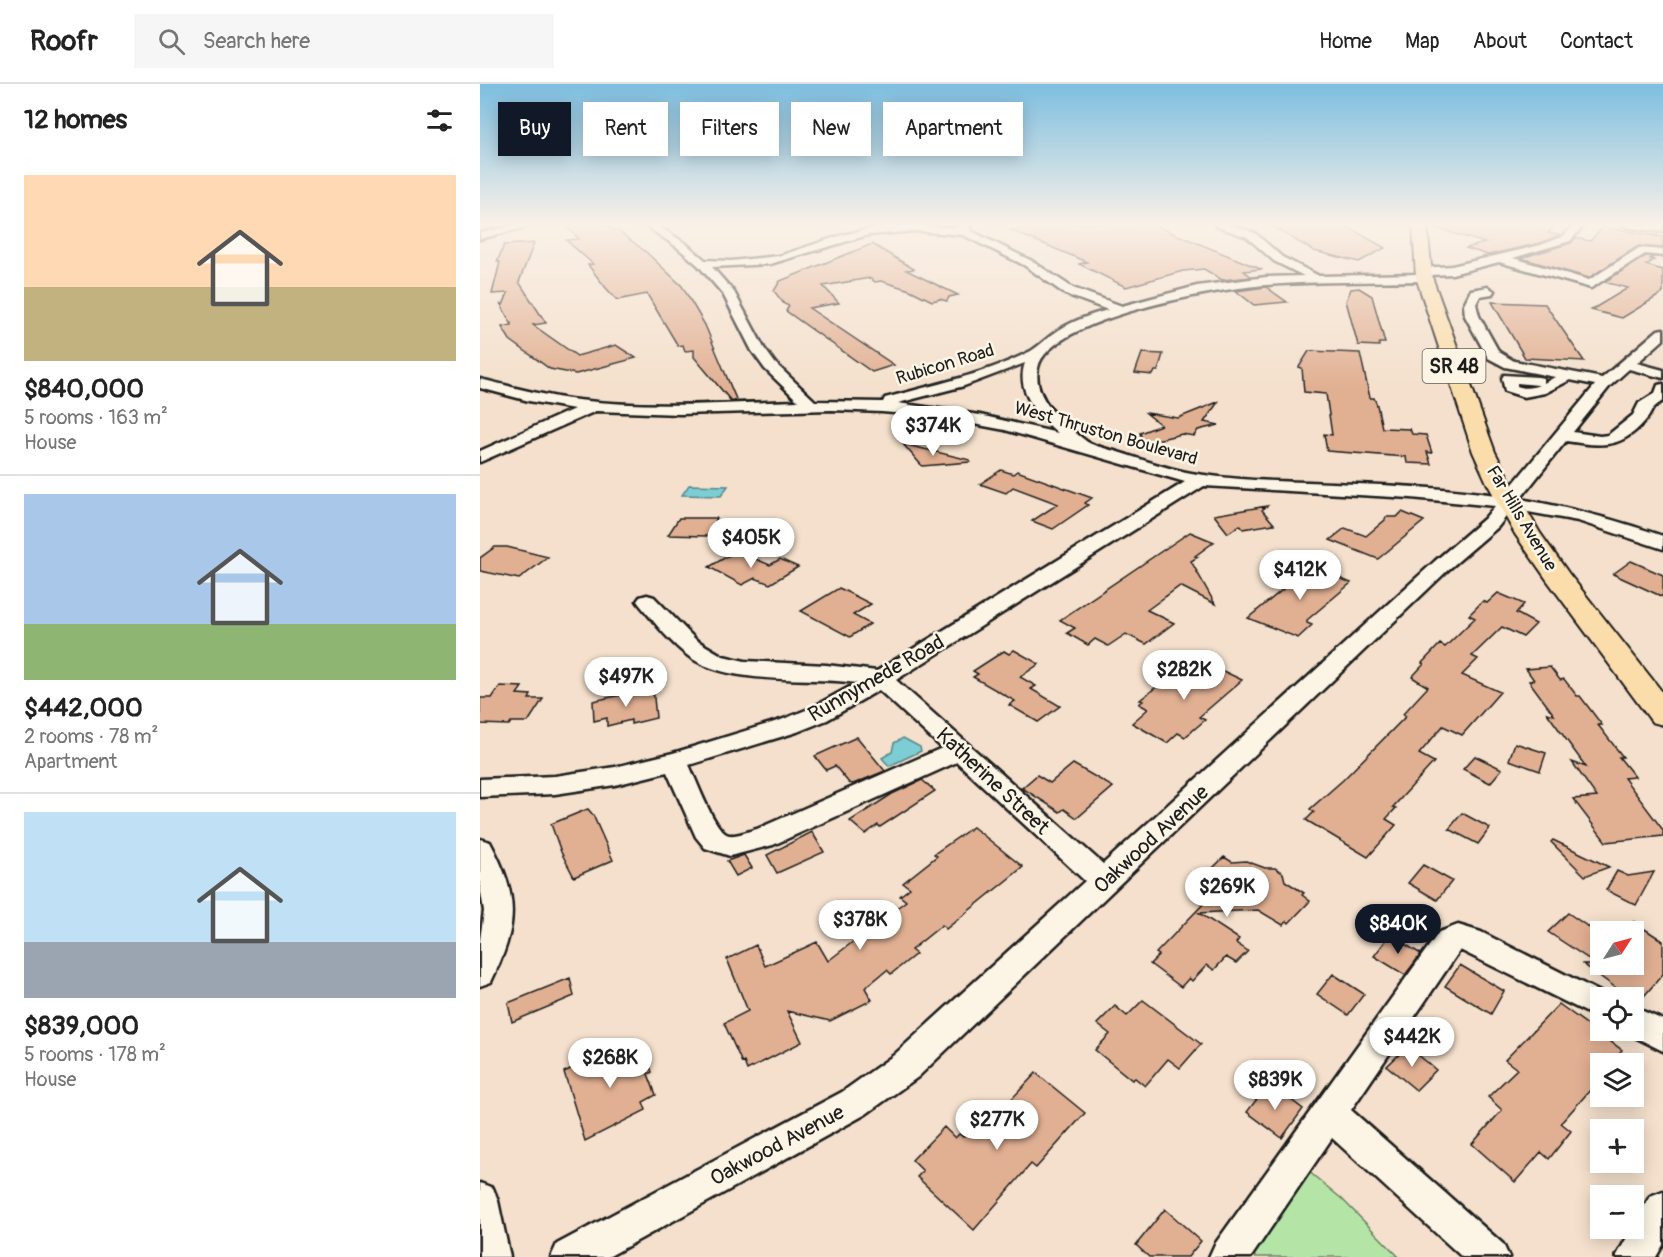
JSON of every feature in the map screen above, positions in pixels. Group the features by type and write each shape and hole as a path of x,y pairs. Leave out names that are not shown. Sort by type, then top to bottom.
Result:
{"main road":[{"name":"Far Hills Avenue","path":"1425,279 1484,452 1509,502 1560,580 1663,716"}],"street":[{"path":"720,279 731,288 757,348 770,366 810,405"},
{"path":"1051,279 1069,291 1120,310"},
{"name":"Rubicon Road","path":"863,406 959,383 1037,353 1060,335 1077,326 1120,310 1220,286 1299,279"},
{"path":"1572,279 1591,284 1599,279"},
{"path":"1488,291 1475,293 1470,304 1472,316 1492,355 1510,364 1606,383"},
{"name":"Oakwood Avenue","path":"570,1257 863,1097 906,1066 1442,565 1491,523 1606,383 1663,333"},
{"path":"1037,353 1031,362 1029,375 1031,389 1038,403 1063,430 1090,448"},
{"path":"1626,364 1663,374"},
{"path":"1553,384 1568,375"},
{"name":"West Thruston Boulevard","path":"480,382 537,397 596,405 683,409 810,405 863,406 972,417 1090,448 1152,470 1201,480 1425,493 1509,502 1613,526 1663,543"},
{"path":"1563,436 1600,441 1617,438 1640,417 1644,406 1662,395 1663,388"},
{"path":"480,457 596,405"},
{"name":"Runnymede Road","path":"480,788 555,785 615,776 675,761 789,726 819,714 881,679 1201,480"},
{"path":"647,601 688,645 704,656 724,664 754,670 835,673 881,679"},
{"name":"Katherine Street","path":"881,679 1105,882"},
{"path":"675,761 705,830 715,842 730,846 763,838 960,750"},
{"path":"480,849 496,886 499,908 496,935 480,973"},
{"path":"1228,1257 1450,941 1458,937 1590,1000"},
{"path":"1644,1027 1663,1036"},
{"path":"1329,1113 1490,1257"},
{"path":"480,1201 491,1257"}],"green space":[{"path":"1308,1171 1342,1199 1399,1257 1255,1257 1252,1254"}],"water":[{"path":"689,485 728,486 721,496 682,495"},
{"path":"903,738 920,747 921,751 889,766 882,758 892,752 894,743"}],"building":[{"path":"496,279 520,279 519,282 546,323 533,325 577,356 616,345 636,358 576,374 550,369 510,340 502,327 512,325 500,303 503,305 508,293 492,294"},
{"path":"599,279 674,279 682,286 705,325 736,399 731,401 694,357 694,350 685,351 683,345 678,346 647,294 617,300"},
{"path":"786,279 866,279 823,286 839,303 809,308 894,365 872,372 786,311 789,306 784,304 774,291 780,281"},
{"path":"871,279 924,279 958,295 949,297 947,301 940,299 932,301 910,290 881,281 875,282"},
{"path":"1109,279 1155,279 1126,287"},
{"path":"1609,279 1663,279 1663,293 1622,318 1591,310 1628,288 1604,282"},
{"path":"1266,287 1287,302 1254,305 1236,291"},
{"path":"1359,288 1372,296 1385,343 1379,343 1379,346 1358,345 1346,301 1351,289"},
{"path":"1492,302 1545,304 1584,361 1525,358"},
{"path":"1309,351 1360,353 1370,398 1374,398 1377,405 1382,428 1410,429 1412,434 1426,435 1432,453 1427,452 1431,464 1407,463 1406,457 1327,451 1324,434 1332,435 1326,394 1304,392 1302,368 1299,367"},
{"path":"1142,353 1163,354 1158,371 1155,371 1153,375 1135,373"},
{"path":"1218,402 1204,422 1219,425 1198,430 1194,436 1182,434 1143,443 1140,433 1161,425 1146,413 1178,418"},
{"path":"903,444 970,460 970,462 922,466"},
{"path":"1001,470 1013,474 1017,471 1092,498 1085,503 1088,505 1053,529 1032,521 1058,504 1013,487 1006,493 980,484"},
{"path":"1267,506 1262,510 1274,524 1243,529 1240,525 1228,533 1214,515"},
{"path":"1402,512 1424,521 1378,559 1330,540 1345,528 1366,536 1386,517 1397,517"},
{"path":"679,518 717,518 707,536 668,535"},
{"path":"1190,532 1214,542 1191,561 1215,604 1180,586 1147,610 1174,623 1146,644 1126,634 1108,646 1095,639 1088,645 1067,633 1075,628 1060,620"},
{"path":"495,547 507,547 548,557 519,579 480,571 480,558"},
{"path":"736,551 770,565 780,559 798,567 770,584 755,578 742,585 709,567"},
{"path":"1631,561 1663,575 1663,597 1613,574"},
{"path":"1308,565 1351,583 1307,620 1307,623 1312,625 1298,638 1248,618 1293,581 1290,580"},
{"path":"839,588 871,604 853,615 870,624 850,637 801,611"},
{"path":"1498,593 1524,604 1516,613 1536,624 1523,637 1502,627 1472,656 1478,659 1462,675 1500,692 1462,735 1443,726 1419,754 1434,762 1393,807 1396,808 1386,819 1396,825 1368,857 1306,820 1314,812 1310,809 1343,780 1406,716 1403,714 1428,687 1412,677 1424,664 1422,663 1440,644 1445,647 1475,618 1469,615 1483,601 1487,603"},
{"path":"1014,650 1039,664 1020,677 1036,686 1031,689 1060,706 1038,722 1009,705 1015,701 973,677 978,674 973,671 1004,651 1009,654"},
{"path":"1204,662 1242,680 1199,717 1205,720 1185,737 1178,733 1167,743 1132,723 1148,709 1139,704 1143,701 1140,700 1185,664 1196,669"},
{"path":"1550,667 1560,680 1564,679 1577,696 1580,696 1602,725 1598,725 1623,757 1619,757 1635,777 1624,778 1663,830 1663,836 1606,842 1573,799 1597,797 1572,762 1586,767 1547,713 1554,715 1529,681 1534,680 1526,669"},
{"path":"500,686 522,687 517,694 531,695 529,699 543,699 528,722 511,722 509,725 480,724 480,698 492,698"},
{"path":"653,688 656,718 631,724 631,720 607,726 607,718 594,721 593,701"},
{"path":"857,737 885,771 853,784 849,783 835,766 826,770 815,756"},
{"path":"1515,743 1546,753 1540,771 1509,760"},
{"path":"1475,756 1502,769 1490,783 1463,769"},
{"path":"1073,764 1113,787 1077,818 1064,809 1060,812 1022,788 1037,775 1050,783"},
{"path":"922,780 935,791 880,827 878,825 865,834 850,821 892,794"},
{"path":"588,809 593,815 613,860 574,877 561,852 551,824"},
{"path":"1462,813 1490,828 1478,844 1449,829"},
{"path":"973,827 1023,867 946,929 942,925 911,950 916,954 891,974 887,970 865,988 872,1000 830,1021 787,1011 802,1042 747,1070 724,1023 748,1011 727,959 756,945 765,966 817,942 828,961 906,901 900,896 910,888 903,883 937,856 934,854"},
{"path":"812,832 824,852 777,873 767,855"},
{"path":"1553,840 1609,867 1585,876 1551,842"},
{"path":"744,855 752,868 736,876 727,861"},
{"path":"1224,857 1232,862 1246,861 1265,868 1275,868 1283,873 1285,881 1304,893 1302,895 1310,901 1289,923 1287,921 1283,925 1258,910 1199,913 1239,939 1236,943 1248,951 1236,963 1226,957 1214,970 1207,965 1192,981 1189,978 1181,987 1150,964 1159,955 1156,953 1209,898 1204,894 1214,884 1204,877"},
{"path":"1423,865 1452,881 1437,900 1408,883"},
{"path":"1617,871 1628,876 1654,872 1636,905 1606,890"},
{"path":"1568,913 1590,928 1590,960 1548,932"},
{"path":"1644,929 1663,941 1663,974 1644,996 1644,987 1615,987 1598,975 1644,975"},
{"path":"1390,935 1421,954 1405,975 1374,956"},
{"path":"1460,965 1504,991 1491,1014 1445,986"},
{"path":"1333,974 1364,994 1348,1015 1317,994"},
{"path":"570,978 574,996 512,1022 508,1003"},
{"path":"1143,1000 1201,1044 1180,1068 1168,1059 1145,1086 1135,1078 1132,1080 1095,1050 1110,1034 1097,1024 1115,1006 1127,1016"},
{"path":"1559,1004 1590,1027 1590,1041 1610,1041 1622,1050 1620,1053 1590,1053 1590,1090 1561,1123 1571,1131 1549,1159 1541,1152 1515,1182 1472,1144 1502,1110 1488,1097 1517,1069 1505,1060"},
{"path":"624,1044 628,1053 643,1046 652,1072 648,1074 656,1095 643,1102 646,1110 585,1141 564,1072"},
{"path":"1408,1046 1436,1070 1416,1090 1387,1066"},
{"path":"1036,1073 1085,1113 1036,1168 1031,1164 974,1230 917,1177 923,1171 912,1160 944,1127 955,1138 959,1134 963,1137 969,1131 976,1137"},
{"path":"1269,1083 1303,1109 1282,1138 1247,1112"},
{"path":"1165,1209 1201,1241 1188,1257 1149,1257 1136,1245"}]}
